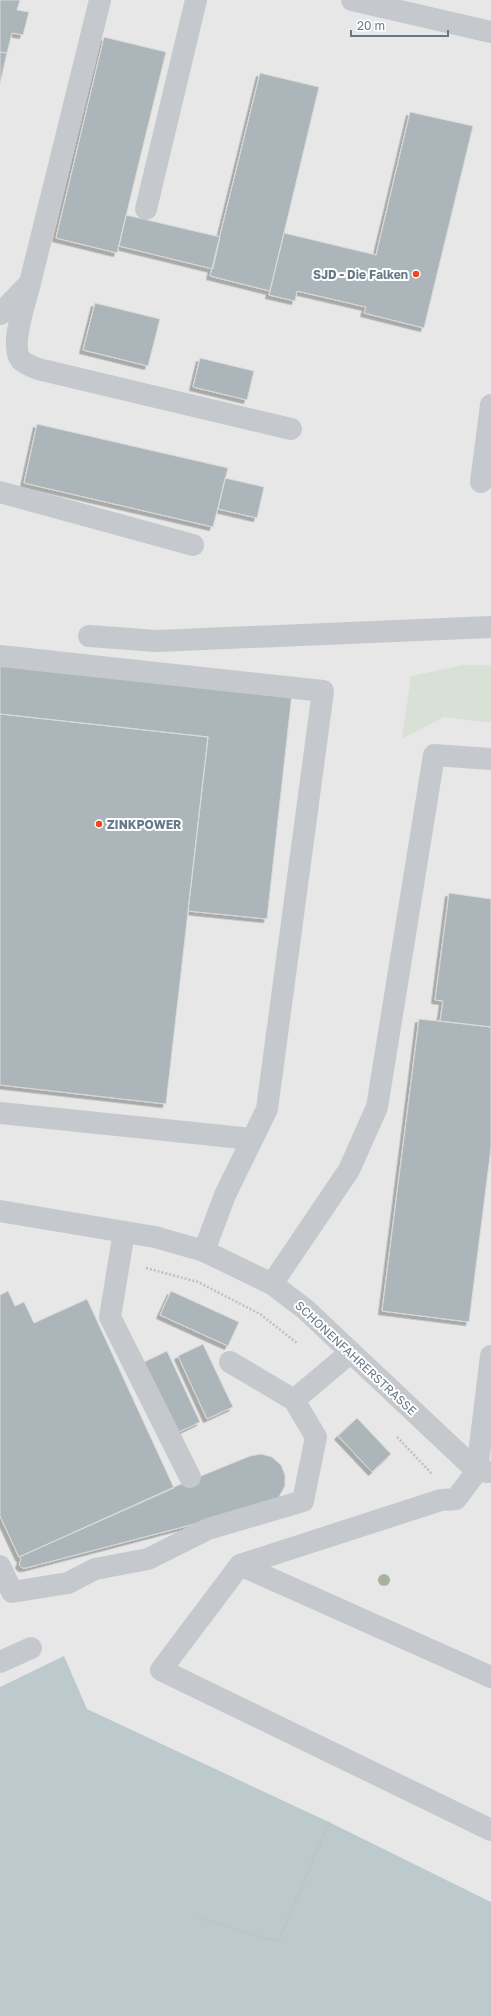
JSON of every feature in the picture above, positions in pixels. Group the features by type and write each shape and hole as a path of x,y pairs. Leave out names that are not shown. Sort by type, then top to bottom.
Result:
{"street":[{"path":"100,0 18,330 16,349 22,361 38,369 291,429"},
{"path":"146,209 196,0"},
{"path":"352,0 491,32"},
{"path":"0,314 30,284"},
{"path":"481,482 491,405"},
{"path":"0,492 193,545"},
{"path":"89,636 158,641 491,627"},
{"path":"0,656 323,691 267,1109 224,1195 204,1251"},
{"path":"272,1284 349,1170 377,1108 434,755 491,760"},
{"path":"0,1113 252,1139"},
{"name":"SCHONENFAHRERSTRASSE","path":"0,1211 155,1237 204,1251 272,1284 305,1309 484,1472"},
{"path":"124,1232 110,1317 190,1477"},
{"path":"294,1400 351,1352"},
{"path":"491,1356 484,1472 456,1499 441,1500 240,1565 161,1670 491,1830"},
{"path":"0,1566 12,1592 68,1583 95,1569 148,1559 208,1529 303,1501 316,1437 294,1400 230,1362"},
{"path":"240,1565 491,1677"},
{"path":"0,1662 31,1648"}],"path":[{"path":"120,1261 198,1282 260,1314 331,1369"},
{"path":"396,1437 456,1499"},
{"path":"199,1918 278,1942 329,1822"}],"shaded area":[{"path":"0,0 491,0 491,1902 329,1822 87,1709 64,1657 0,1687"},
{"path":"463,665 491,665 491,723 444,717 402,739 411,676"},
{"path":"64,1656 87,1709 329,1822 491,1902 491,2016 0,2016 0,1687"}],"building":[{"path":"0,0 20,0 17,10 29,12 23,35 12,33 7,53 0,52"},
{"path":"104,37 166,52 117,253 56,238"},
{"path":"0,52 7,53 0,84"},
{"path":"260,73 319,87 270,291 210,276"},
{"path":"410,112 473,126 424,328 364,313 366,307 297,291 295,301 269,295 284,233 376,255"},
{"path":"126,215 220,237 213,269 119,246"},
{"path":"95,303 160,319 148,366 83,350"},
{"path":"200,358 254,371 247,400 193,387"},
{"path":"37,424 228,468 213,527 24,483"},
{"path":"225,478 264,487 257,518 218,509"},
{"path":"0,660 292,693 267,919 188,911 208,737 0,714"},
{"name":"ZINKPOWER","path":"0,714 208,737 166,1104 0,1085"},
{"path":"449,893 491,899 491,1027 440,1021 443,1001 435,1000"},
{"path":"419,1019 491,1027 491,1148 469,1322 382,1311"},
{"path":"8,1291 15,1306 24,1302 34,1323 87,1299 174,1488 19,1557 0,1516 0,1295"},
{"path":"171,1291 239,1322 228,1346 160,1315"},
{"path":"203,1344 233,1407 207,1419 178,1356"},
{"path":"167,1351 200,1422 175,1434 142,1363"},
{"path":"357,1418 391,1454 372,1472 338,1436"},
{"path":"261,1454 272,1457 281,1465 285,1475 285,1486 279,1497 271,1504 26,1568 22,1568 19,1565 21,1559 19,1557 174,1487 250,1456"}],"place":[{"name":"SJD - Die Falken","path":"416,274"},
{"name":"ZINKPOWER","path":"99,824"}]}
